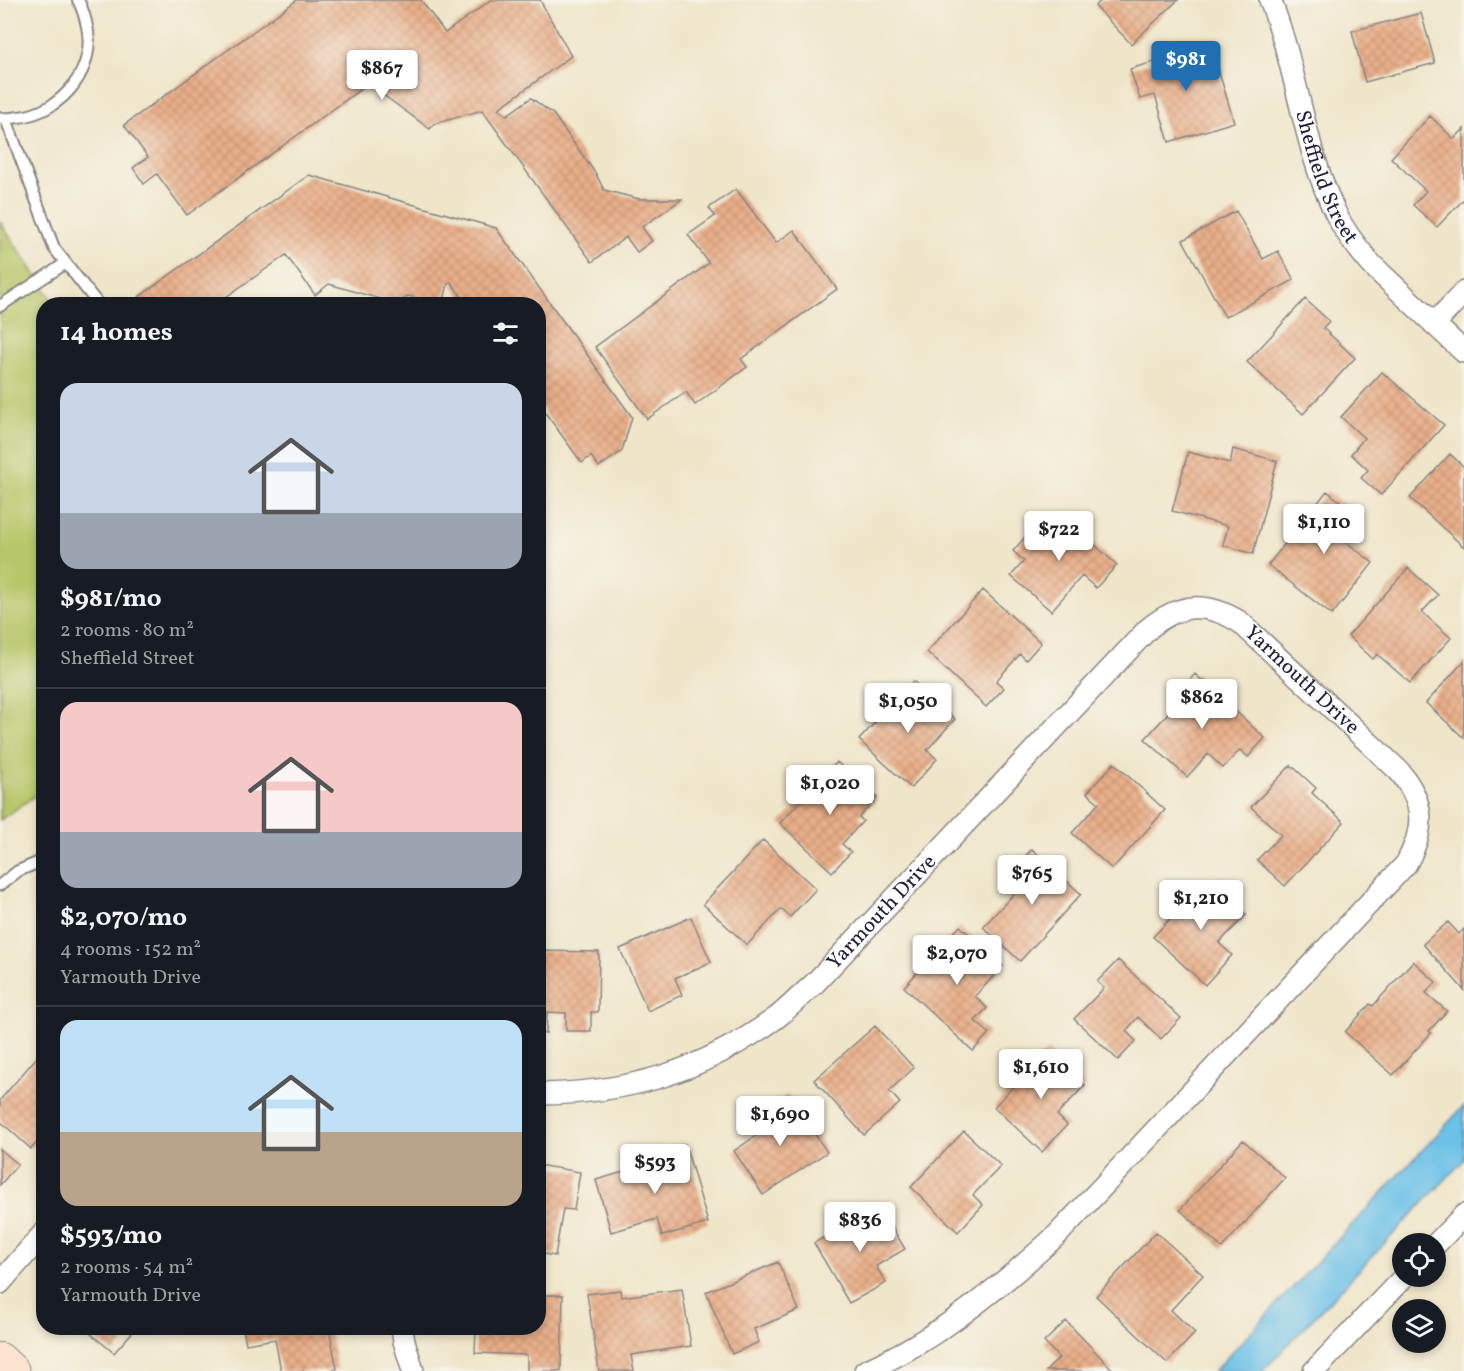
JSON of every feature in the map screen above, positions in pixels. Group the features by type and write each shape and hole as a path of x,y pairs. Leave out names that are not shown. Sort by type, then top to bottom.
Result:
{"street":[{"name":"Sheffield Street","path":"1270,0 1280,26 1322,182 1338,218 1372,265 1464,352"},
{"path":"1434,324 1464,292"},
{"name":"Yarmouth Drive","path":"546,1094 578,1094 625,1087 672,1074 738,1044 778,1016 814,984 1148,629 1162,617 1181,609 1202,607 1223,612 1240,622 1399,771 1411,785 1419,805 1421,825 1416,846 1406,864 1058,1234 1002,1285 940,1329 865,1371"},
{"path":"1446,1234 1464,1215"},
{"path":"0,1283 36,1242"},
{"path":"1314,1371 1394,1287"},
{"path":"403,1335 413,1371"},
{"path":"0,1359 13,1371"}],"lane":[{"path":"78,0 89,32 87,59 76,84 57,104 33,116 3,118 54,248 93,297"},
{"path":"0,306 66,263"},
{"path":"0,885 18,871 36,863"}],"green space":[{"path":"0,222 50,297 36,297 36,795 0,820"}],"water":[{"path":"1464,1106 1464,1160 1263,1371 1214,1371"}],"building":[{"path":"297,0 421,0 445,33 491,0 540,0 571,56 498,109 507,115 531,98 553,114 596,174 604,190 639,199 682,199 642,227 652,241 637,252 626,237 592,262 482,110 434,124 430,129 368,84 187,215 157,174 144,184 133,168 148,157 124,125"},
{"path":"1102,0 1178,0 1131,44 1095,6"},
{"path":"1421,13 1435,63 1365,82 1352,31"},
{"path":"1211,45 1234,122 1169,142 1155,95 1140,99 1130,69"},
{"path":"1430,116 1454,139 1464,129 1464,199 1437,227 1413,205 1426,191 1391,158"},
{"path":"309,175 496,228 546,297 462,297 451,282 448,284 445,297 373,297 329,284 315,295 286,255 226,297 139,297"},
{"path":"736,189 776,243 794,230 837,289 741,359 747,367 695,405 686,392 647,419 595,347 709,263 688,235 715,216 709,208"},
{"path":"1236,211 1263,259 1278,251 1294,280 1225,317 1183,240"},
{"path":"546,297 632,417 622,451 599,467 591,456 582,463 546,414"},
{"path":"1305,299 1329,321 1323,328 1355,358 1303,414 1247,362"},
{"path":"1382,372 1444,425 1381,495 1361,478 1368,470 1351,454 1364,438 1341,417"},
{"path":"1233,449 1277,461 1253,554 1223,545 1228,526 1172,511 1188,452 1230,463"},
{"path":"1450,454 1464,467 1464,547 1410,498"},
{"path":"1327,491 1364,520 1346,542 1373,563 1332,615 1268,565"},
{"path":"1064,517 1117,565 1096,588 1082,576 1051,611 1011,576 1024,561 1013,551 1041,519 1053,529"},
{"path":"1408,568 1438,595 1422,612 1451,638 1410,683 1377,654 1373,659 1348,636"},
{"path":"983,590 1041,643 1026,660 1020,654 996,681 1004,688 986,707 927,652"},
{"path":"1464,661 1464,738 1426,703"},
{"path":"1195,674 1265,738 1248,757 1240,750 1223,768 1208,754 1187,777 1145,739 1178,702 1173,698"},
{"path":"913,681 955,719 927,750 937,759 911,788 859,740"},
{"path":"837,762 877,798 859,817 863,821 842,844 851,852 832,872 780,823"},
{"path":"1114,763 1165,810 1112,869 1072,833 1099,803 1087,793"},
{"path":"1291,765 1316,788 1312,793 1344,822 1285,886 1257,860 1281,835 1251,807"},
{"path":"763,840 816,889 790,917 781,909 747,945 703,904"},
{"path":"1032,849 1081,894 1020,961 983,927 1023,884 1011,873"},
{"path":"1207,879 1246,915 1219,943 1232,955 1205,985 1153,937"},
{"path":"691,917 711,962 675,978 682,995 648,1011 620,949"},
{"path":"1448,922 1459,934 1464,929 1464,990 1423,944"},
{"path":"960,926 1003,966 975,996 987,1008 975,1021 989,1033 973,1051 904,987"},
{"path":"546,951 599,952 598,1012 591,1012 591,1031 566,1031 566,1013 547,1012 546,1033"},
{"path":"1118,960 1181,1018 1161,1039 1138,1017 1126,1031 1136,1041 1118,1060 1074,1019 1104,988 1097,982"},
{"path":"1413,961 1436,982 1426,993 1447,1011 1429,1031 1431,1033 1393,1075 1345,1032 1370,1004 1373,1006"},
{"path":"875,1026 914,1068 889,1091 900,1103 864,1135 814,1080"},
{"path":"1048,1050 1085,1085 1057,1115 1067,1125 1042,1152 994,1107"},
{"path":"36,1058 36,1144 31,1149 0,1121 0,1100"},
{"path":"788,1095 827,1152 763,1195 734,1151 770,1126 761,1113"},
{"path":"964,1131 1001,1166 973,1195 983,1205 958,1232 911,1187"},
{"path":"1243,1140 1285,1178 1222,1248 1180,1210"},
{"path":"685,1144 708,1223 662,1236 657,1219 611,1232 596,1180 655,1163 653,1153"},
{"path":"0,1149 18,1164 0,1185"},
{"path":"546,1166 580,1172 574,1210 563,1209 555,1256 546,1254"},
{"path":"879,1206 905,1249 876,1266 886,1283 849,1303 814,1243"},
{"path":"1156,1232 1203,1275 1171,1310 1195,1333 1167,1363 1096,1296"},
{"path":"778,1262 799,1310 754,1329 759,1342 732,1354 706,1292"},
{"path":"682,1289 691,1346 631,1355 634,1371 599,1371 587,1294 620,1290 621,1297"},
{"path":"546,1295 563,1295 561,1371 527,1371 527,1355 475,1353 476,1335 546,1335"},
{"path":"1066,1321 1114,1371 1046,1371 1059,1358 1044,1342"},
{"path":"92,1335 130,1335 114,1353"},
{"path":"244,1335 330,1335 337,1369 281,1371 275,1339 246,1344"}]}
